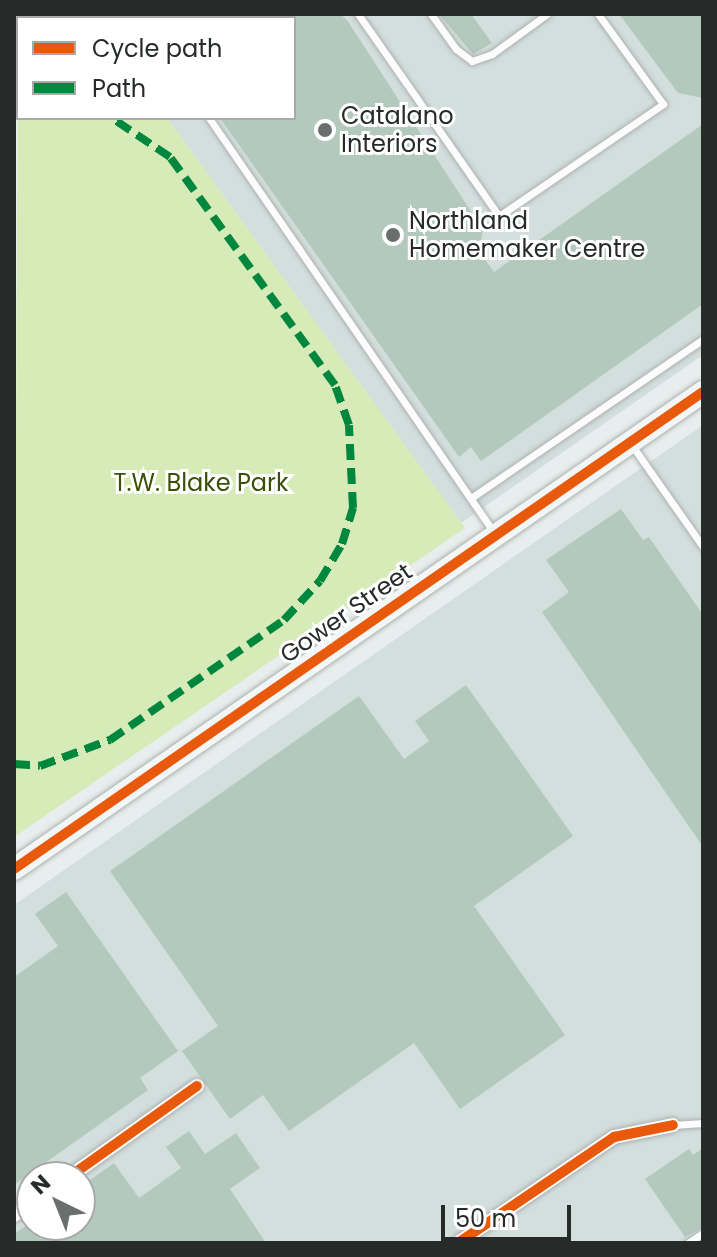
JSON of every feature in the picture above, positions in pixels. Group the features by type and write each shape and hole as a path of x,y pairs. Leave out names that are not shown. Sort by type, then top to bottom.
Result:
{"street":[{"name":"Gower Street","path":"14,869 703,392"},
{"path":"92,1161 197,1086"},
{"path":"458,1243 614,1137 673,1125"}],"lane":[{"path":"358,14 499,216 663,104 598,14"},
{"path":"431,14 465,59 478,61 547,14"},
{"path":"210,120 496,534"},
{"path":"471,498 703,339"},
{"path":"630,442 703,547"},
{"path":"673,1125 703,1123"},
{"path":"688,1243 703,1233"}],"shaded area":[{"path":"92,14 703,14 703,355 461,523 168,120 296,120 296,16"},
{"path":"703,425 703,1243 14,1243 14,905"}],"green space":[{"name":"T.W. Blake Park","path":"18,120 168,120 465,528 14,837"}],"building":[{"name":"Northland Homemaker Centre","path":"340,14 347,20 483,230 479,251 494,272 703,124 703,304 481,461 471,447 459,457 221,120 296,120 294,16"},
{"path":"439,14 471,14 492,43 473,54"},
{"path":"619,14 703,14 703,98 678,93"},
{"path":"621,509 643,540 649,537 703,615 703,847 542,612 569,592 546,560"},
{"path":"466,685 573,836 474,906 565,1035 460,1109 414,1043 289,1131 263,1095 230,1119 182,1051 218,1026 110,871 359,696 404,759 429,741 415,721"},
{"path":"66,892 178,1051 140,1078 148,1090 48,1161 16,1161 14,1185 14,977 58,946 35,914"},
{"path":"189,1131 205,1154 236,1133 260,1168 230,1189 266,1243 14,1243 16,1233 16,1241 96,1241 96,1176 114,1163 139,1198 181,1168 166,1147"},
{"path":"703,1148 703,1227 685,1237 645,1179 689,1149 693,1155"}],"marked path":[{"path":"14,764 40,766 110,740 284,620 320,581 342,544 353,508 349,425 335,385 170,157 115,120"}],"cycle path":[{"path":"14,869 703,392"},
{"path":"92,1161 197,1086"},
{"path":"458,1243 614,1137 673,1125"}],"place":[{"name":"Catalano Interiors","path":"325,130"},
{"name":"Northland Homemaker Centre","path":"393,235"}]}
